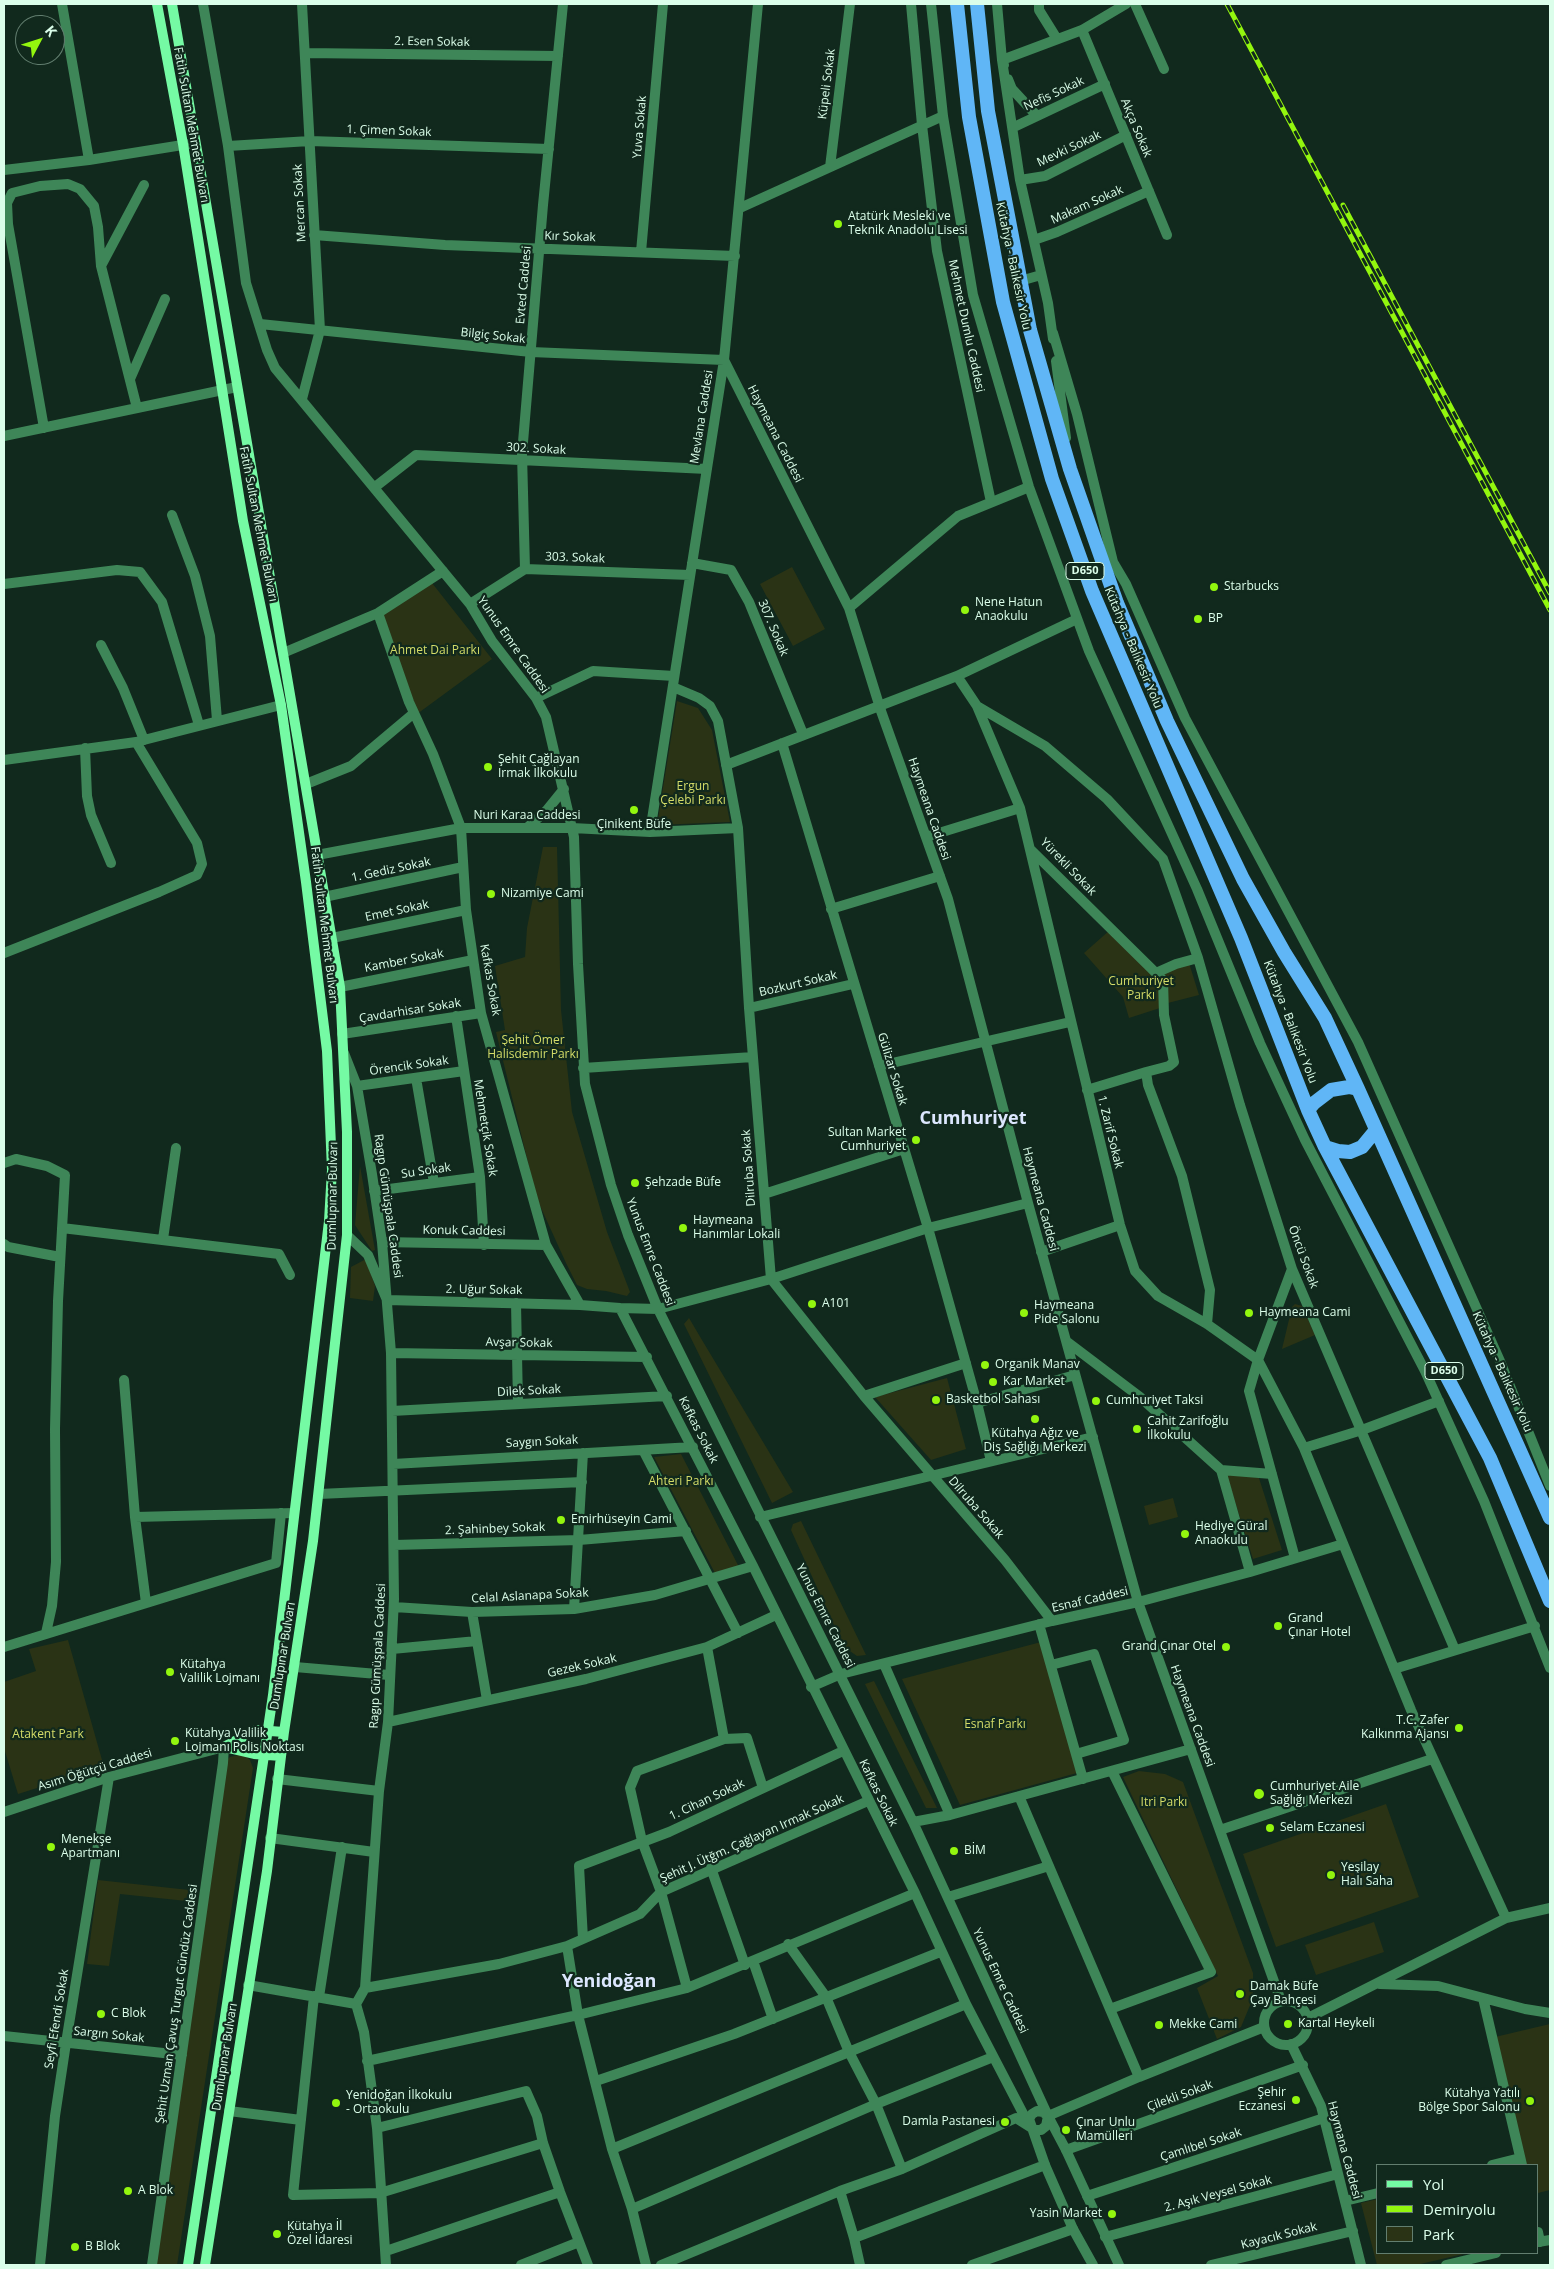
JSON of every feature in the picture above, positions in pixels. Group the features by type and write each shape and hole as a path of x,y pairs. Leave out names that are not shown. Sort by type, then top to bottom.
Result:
{"highway":[{"name":"Kütahya - Balıkesir Yolu","path":"957,4 970,116 1003,302 1052,479 1092,590 1241,938 1308,1110 1325,1147 1490,1458 1550,1601"},
{"name":"Kütahya - Balıkesir Yolu","path":"977,4 988,111 1030,330 1070,469 1117,603 1166,719 1243,879 1279,944 1325,1018 1550,1518"},
{"name":"Kütahya - Balıkesir Yolu","path":"1308,1110 1331,1090 1349,1087 1358,1089"},
{"path":"1325,1147 1350,1152 1362,1147 1376,1130"}],"main road":[{"name":"Fatih Sultan Mehmet Bulvarı","path":"157,4 183,144 243,521 281,704 327,1051"},
{"name":"Fatih Sultan Mehmet Bulvarı","path":"172,4 340,987 341,1048"},
{"name":"Dumlupınar Bulvarı","path":"205,2265 270,1838 319,1494 347,1235 347,1132 341,1048"},
{"name":"Dumlupınar Bulvarı","path":"188,2265 265,1755 329,1221 332,1170 327,1051"},
{"path":"224,1747 256,1730 284,1732"},
{"path":"224,1747 265,1755 282,1756"}],"street":[{"path":"62,4 89,160"},
{"name":"Yunus Emre Caddesi","path":"203,4 228,146 246,283 267,350 275,368 470,604 492,641 536,698 546,717 572,828 585,1084 611,1185 628,1235 658,1309 913,1822 1048,2116 1066,2150"},
{"name":"Mercan Sokak","path":"302,4 320,330 302,399"},
{"name":"Evted Caddesi","path":"525,569 522,461 563,4"},
{"name":"Yuva Sokak","path":"641,252 664,4"},
{"name":"Mevlana Caddesi","path":"650,832 724,360 758,4"},
{"name":"Küpeli Sokak","path":"830,167 850,4"},
{"name":"Mehmet Dumlu Caddesi","path":"910,4 937,252 991,502"},
{"path":"930,4 943,116 973,294 1029,487 1077,619 1089,651 1197,889 1260,1043 1304,1140 1439,1401 1484,1500 1550,1668"},
{"path":"997,4 1002,60 1014,127 1020,180 1053,333 1070,469"},
{"path":"1038,4 1039,10 1057,39"},
{"path":"1002,60 1082,30 1126,4"},
{"path":"1136,4 1164,69"},
{"name":"Akça Sokak","path":"1082,30 1168,235"},
{"name":"2. Esen Sokak","path":"305,52 558,56"},
{"path":"1002,60 1012,90 1036,116"},
{"name":"Nefis Sokak","path":"1014,127 1105,84"},
{"path":"740,208 943,116"},
{"name":"Mevki Sokak","path":"1020,180 1045,176 1126,136"},
{"name":"1. Çimen Sokak","path":"228,146 310,141 549,149"},
{"path":"4,170 89,160 195,143"},
{"path":"44,428 8,224 7,203 12,193 40,186 68,184 80,190 94,206 98,227 101,266 137,408"},
{"path":"101,266 144,185"},
{"name":"Makam Sokak","path":"1034,240 1057,232 1149,191"},
{"name":"Kır Sokak","path":"314,235 445,245 735,256"},
{"path":"1020,281 1041,275"},
{"path":"130,379 165,299"},
{"name":"Bilgiç Sokak","path":"260,324 531,352 724,360"},
{"path":"1053,333 1077,414 1113,562 1126,584 1185,718 1358,1042 1500,1361 1550,1486"},
{"name":"Haymeana Caddesi","path":"724,360 849,608 880,705 948,899 1041,1252 1138,1602 1281,2001"},
{"path":"4,436 237,387"},
{"name":"302. Sokak","path":"374,487 416,455 707,469"},
{"path":"849,608 958,516 1029,487"},
{"path":"172,515 195,576 210,636 217,720"},
{"name":"307. Sokak","path":"692,563 731,570 749,602 804,734"},
{"path":"470,604 525,569"},
{"name":"303. Sokak","path":"525,569 690,575"},
{"path":"4,584 117,570 140,572 162,602 199,725"},
{"path":"283,653 378,613 443,571"},
{"name":"Kafkas Sokak","path":"378,613 414,713 433,754 461,828 466,910 481,1012 546,1245 580,1305"},
{"path":"726,765 957,676 1077,619"},
{"path":"4,952 159,892 197,875 202,864 197,843 140,741 123,688 101,645"},
{"name":"Dilruba Sokak","path":"536,698 593,671 674,681 710,706 718,721 738,828 749,1008 771,1279 864,1396 1005,1560 1052,1621"},
{"name":"Yürekli Sokak","path":"957,676 977,706 1020,808 1031,849 1135,952 1158,972"},
{"path":"4,759 140,741 281,704"},
{"name":"Öncü Sokak","path":"977,706 1045,746 1107,799 1163,859 1198,958 1240,1105 1292,1269 1455,1650"},
{"path":"306,784 351,766 414,713"},
{"name":"Gülizar Sokak","path":"782,743 830,909 928,1228 977,1403 991,1461"},
{"path":"85,748 87,796 91,814 111,863"},
{"path":"528,827 547,810 564,789"},
{"path":"926,837 1020,808"},
{"name":"Nuri Karaa Caddesi","path":"317,855 461,828 528,827 650,832 738,828"},
{"name":"1. Zarif Sokak","path":"1031,849 1070,1022 1120,1225 1134,1271 1158,1296 1207,1324 1258,1360"},
{"name":"1. Gediz Sokak","path":"324,898 463,867"},
{"path":"830,909 940,876"},
{"name":"Emet Sokak","path":"332,938 466,910"},
{"path":"1087,1090 1169,1066 1174,1062 1164,1015 1163,980 1158,972 1176,964 1198,958"},
{"name":"Kamber Sokak","path":"340,987 473,960"},
{"name":"Bozkurt Sokak","path":"749,1008 853,984"},
{"name":"Çavdarhisar Sokak","path":"342,1034 481,1012"},
{"name":"Mehmetçik Sokak","path":"456,1016 480,1177 484,1245"},
{"path":"879,1066 1070,1022"},
{"name":"Ragıp Gümüşpala Caddesi","path":"341,1048 358,1086 382,1242 391,1353 393,1464 394,1607 388,1722 379,1791 365,1988 356,2004"},
{"path":"583,1068 753,1057"},
{"name":"Örencik Sokak","path":"358,1086 464,1072"},
{"path":"1146,1072 1148,1085 1184,1185 1210,1290 1207,1324"},
{"path":"416,1078 434,1183"},
{"path":"163,1239 176,1148"},
{"path":"764,1194 904,1149"},
{"path":"4,1163 16,1159 47,1166 65,1175 60,1257 55,1429 56,1562 52,1606 46,1633"},
{"name":"Su Sokak","path":"374,1191 480,1177"},
{"path":"580,1305 658,1309 771,1279 928,1228 1028,1203"},
{"path":"1041,1252 1120,1225"},
{"path":"62,1228 279,1254 290,1274"},
{"path":"347,1235 368,1255 387,1300"},
{"name":"Konuk Caddesi","path":"382,1242 546,1245"},
{"path":"4,1244 8,1247 60,1257"},
{"path":"1292,1269 1258,1360 1249,1391 1295,1558"},
{"name":"2. Uğur Sokak","path":"387,1300 580,1305"},
{"path":"516,1303 518,1404"},
{"name":"Kafkas Sokak","path":"620,1308 693,1447 915,1893 940,1952 1029,2126 1044,2165 1073,2229 1093,2265"},
{"path":"1066,1342 1140,1397 1221,1470 1250,1572"},
{"name":"Avşar Sokak","path":"391,1353 647,1357"},
{"path":"1258,1360 1304,1448 1432,1759 1506,1918"},
{"path":"864,1396 966,1363"},
{"path":"977,1403 1075,1375"},
{"path":"124,1380 136,1517 146,1603"},
{"name":"Dilek Sokak","path":"392,1411 667,1396"},
{"path":"1304,1448 1362,1430 1439,1401"},
{"path":"760,1517 1092,1437"},
{"name":"Saygın Sokak","path":"393,1464 693,1447"},
{"path":"643,1450 738,1633"},
{"path":"574,1609 583,1452"},
{"path":"1221,1470 1272,1474"},
{"path":"319,1494 582,1482"},
{"path":"4,1647 276,1563 281,1513"},
{"path":"136,1517 294,1513"},
{"name":"2. Şahinbey Sokak","path":"394,1545 579,1540 686,1531"},
{"name":"Esnaf Caddesi","path":"811,1687 841,1674 1039,1624 1138,1602 1250,1572 1343,1544"},
{"name":"Celal Aslanapa Sokak","path":"394,1607 472,1612 574,1609 655,1595 753,1566"},
{"path":"472,1612 486,1700"},
{"name":"Gezek Sokak","path":"388,1722 586,1679 707,1647 776,1615"},
{"path":"1039,1624 1083,1779"},
{"path":"1394,1669 1535,1626"},
{"path":"392,1649 477,1641"},
{"path":"707,1647 724,1739"},
{"path":"1051,1665 1094,1654 1124,1740 1076,1754"},
{"path":"884,1664 950,1815"},
{"path":"295,1667 389,1675"},
{"path":"687,1988 661,1892 642,1841 630,1788 637,1771 724,1739 747,1738 762,1788"},
{"name":"Asım Öğütçü Caddesi","path":"4,1812 109,1778 224,1747"},
{"name":"Şehit Uzman Çavuş Turgut Gündüz Caddesi","path":"152,2265 224,1747"},
{"path":"913,1822 950,1815 1191,1750"},
{"name":"1. Cihan Sokak","path":"583,1939 579,1866 669,1832 843,1751"},
{"path":"1220,1830 1432,1759"},
{"path":"1110,2008 1211,1972 1112,1771"},
{"name":"Seyfi Efendi Sokak","path":"40,2265 55,2116 109,1778"},
{"path":"277,1779 379,1791"},
{"path":"1019,1796 1139,2077"},
{"name":"Şehit J. Ütğm. Çağlayan Irmak Sokak","path":"365,1988 499,1964 566,1946 640,1914 661,1892 868,1801"},
{"path":"270,1838 374,1852"},
{"path":"342,1847 316,1997 293,2195 380,2193 543,2143"},
{"path":"948,1897 1049,1866"},
{"path":"712,1868 772,2019"},
{"path":"367,2061 578,2015 687,1988 749,1963 788,1944 915,1893"},
{"path":"1308,2018 1506,1918 1550,1908"},
{"path":"788,1944 826,1997 849,2052 876,2104 902,2169"},
{"path":"566,1946 578,2015 612,2150 632,2209 646,2265"},
{"path":"596,2082 772,2019 940,1952"},
{"path":"1378,1984 1438,1986 1525,2009 1550,2013"},
{"path":"248,1985 356,2004 364,2032 378,2128 380,2193 386,2265"},
{"path":"1483,1998 1521,2162 1502,2164"},
{"path":"1288,2000 1301,2006 1308,2018 1307,2032 1298,2042 1291,2044 1277,2043 1264,2028 1266,2014 1275,2003 1281,2001 1288,2000"},
{"path":"612,2150 966,2004"},
{"path":"660,2265 840,2191 902,2169 1016,2118 1035,2130 1044,2128 1048,2122 1048,2116 1139,2077 1264,2028"},
{"name":"Sargın Sokak","path":"4,2036 182,2054"},
{"name":"Haymana Caddesi","path":"1291,2044 1303,2065 1324,2118 1361,2265"},
{"path":"632,2209 876,2104 994,2057"},
{"name":"Çilekli Sokak","path":"1066,2150 1303,2065"},
{"path":"378,2128 526,2091 537,2116 543,2143 588,2265"},
{"path":"229,2111 301,2120"},
{"name":"Çamlıbel Sokak","path":"1087,2196 1324,2118"},
{"path":"1066,2150 1119,2265"},
{"path":"854,2238 1044,2165"},
{"name":"2. Aşık Veysel Sokak","path":"1106,2237 1338,2174"},
{"path":"840,2191 860,2265"},
{"path":"386,2251 560,2192"},
{"path":"1345,2201 1376,2193"},
{"path":"972,2265 1073,2229"},
{"name":"Kayacık Sokak","path":"1211,2265 1352,2231"},
{"path":"520,2265 579,2242"},
{"path":"1446,2265 1492,2254"}],"green space":[{"path":"792,567 825,629 793,646 760,584"},
{"name":"Ahmet Dai Parkı","path":"432,583 492,659 417,714 382,614"},
{"name":"Ergun Çelebi Parkı","path":"677,701 698,708 712,730 730,822 657,825"},
{"name":"Şehit Ömer Halisdemir Parkı","path":"543,847 557,847 561,1010 572,1112 607,1232 630,1292 627,1296 587,1289 577,1285 566,1263 537,1199 496,1032 505,1030 495,966 525,957 527,928"},
{"name":"Cumhuriyet Parkı","path":"1110,930 1160,979 1160,1008 1129,1018 1123,997 1084,953"},
{"path":"1189,963 1199,995 1164,1004 1163,973"},
{"path":"360,1166 375,1250 372,1251 355,1225"},
{"path":"366,1259 375,1286 373,1301 350,1298 351,1267"},
{"path":"1295,1304 1302,1306 1315,1335 1282,1349 1292,1307"},
{"path":"689,1318 793,1492 772,1503 684,1324"},
{"path":"947,1378 966,1449 931,1460 875,1397"},
{"name":"Ahteri Parkı","path":"681,1454 740,1569 716,1575 654,1457"},
{"path":"1226,1473 1258,1475 1282,1550 1253,1559"},
{"path":"1173,1498 1178,1517 1149,1525 1144,1506"},
{"path":"801,1521 866,1655 857,1656 844,1647 791,1530 793,1524"},
{"name":"Atakent Park","path":"68,1640 104,1767 18,1794 4,1748 4,1682 36,1671 29,1649"},
{"name":"Esnaf Parkı","path":"1041,1642 1077,1773 960,1805 902,1679"},
{"path":"874,1681 937,1808 926,1808 865,1684"},
{"path":"243,1754 250,1760 253,1768 177,2265 154,2265 223,1763 230,1757"},
{"name":"Itri Parkı","path":"1139,1771 1165,1774 1183,1782 1253,1973 1253,1998 1241,2027 1217,2039 1197,1988 1218,1976 1123,1777"},
{"name":"Yeşilay Halı Saha","path":"1386,1804 1419,1897 1276,1947 1243,1854"},
{"path":"98,1880 198,1891 196,1902 120,1894 109,1966 87,1964"},
{"name":"Yeşilay Halı Saha","path":"1374,1922 1384,1952 1316,1975 1305,1945"},
{"name":"Kütahya Yatılı Bölge Spor Salonu","path":"1550,2024 1550,2190 1539,2193 1539,2164 1525,2164 1495,2037"},
{"path":"1376,2199 1376,2254 1464,2254 1416,2265 1377,2265 1361,2203"}],"railway":[{"path":"1227,4 1550,610"},
{"path":"1343,205 1550,593"}],"place":[{"name":"Atatürk Mesleki ve Teknik Anadolu Lisesi","path":"838,224"},
{"name":"Starbucks","path":"1214,587"},
{"name":"Nene Hatun Anaokulu","path":"965,610"},
{"name":"BP","path":"1198,619"},
{"name":"Şehit Çağlayan Irmak İlkokulu","path":"488,767"},
{"name":"Çinikent Büfe","path":"634,810"},
{"name":"Nizamiye Cami","path":"491,894"},
{"name":"Sultan Market Cumhuriyet","path":"916,1140"},
{"name":"Şehzade Büfe","path":"635,1183"},
{"name":"Haymeana Hanımlar Lokali","path":"683,1228"},
{"name":"A101","path":"812,1304"},
{"name":"Haymeana Pide Salonu","path":"1024,1313"},
{"name":"Haymeana Cami","path":"1249,1313"},
{"name":"Organik Manav","path":"985,1365"},
{"name":"Kar Market","path":"993,1382"},
{"name":"Basketbol Sahası","path":"936,1400"},
{"name":"Cumhuriyet Taksi","path":"1096,1401"},
{"name":"Kütahya Ağız ve Diş Sağlığı Merkezi","path":"1035,1419"},
{"name":"Cahit Zarifoğlu İlkokulu","path":"1137,1429"},
{"name":"Emirhüseyin Cami","path":"561,1520"},
{"name":"Hediye Güral Anaokulu","path":"1185,1534"},
{"name":"Grand Çınar Hotel","path":"1278,1626"},
{"name":"Grand Çınar Otel","path":"1226,1647"},
{"name":"Kütahya Valilik Lojmanı","path":"170,1672"},
{"name":"T.C. Zafer Kalkınma Ajansı","path":"1459,1728"},
{"name":"Kütahya Valilik Lojmanı Polis Noktası","path":"175,1741"},
{"name":"Cumhuriyet Aile Sağlığı Merkezi","path":"1259,1794"},
{"name":"Selam Eczanesi","path":"1270,1828"},
{"name":"Menekşe Apartmanı","path":"51,1847"},
{"name":"BİM","path":"954,1851"},
{"name":"Yeşilay Halı Saha","path":"1331,1875"},
{"name":"Damak Büfe Çay Bahçesi","path":"1240,1994"},
{"name":"C Blok","path":"101,2014"},
{"name":"Kartal Heykeli","path":"1288,2024"},
{"name":"Mekke Cami","path":"1159,2025"},
{"name":"Şehir Eczanesi","path":"1296,2100"},
{"name":"Kütahya Yatılı Bölge Spor Salonu","path":"1530,2101"},
{"name":"Yenidoğan İlkokulu - Ortaokulu","path":"336,2103"},
{"name":"Damla Pastanesi","path":"1005,2122"},
{"name":"Çınar Unlu Mamülleri","path":"1066,2130"},
{"name":"A Blok","path":"128,2191"},
{"name":"Yasin Market","path":"1112,2214"},
{"name":"Kütahya İl Özel İdaresi","path":"277,2234"},
{"name":"B Blok","path":"75,2247"}],"district":[{"name":"Cumhuriyet","path":"973,1119"},
{"name":"Yenidoğan","path":"609,1982"}]}
